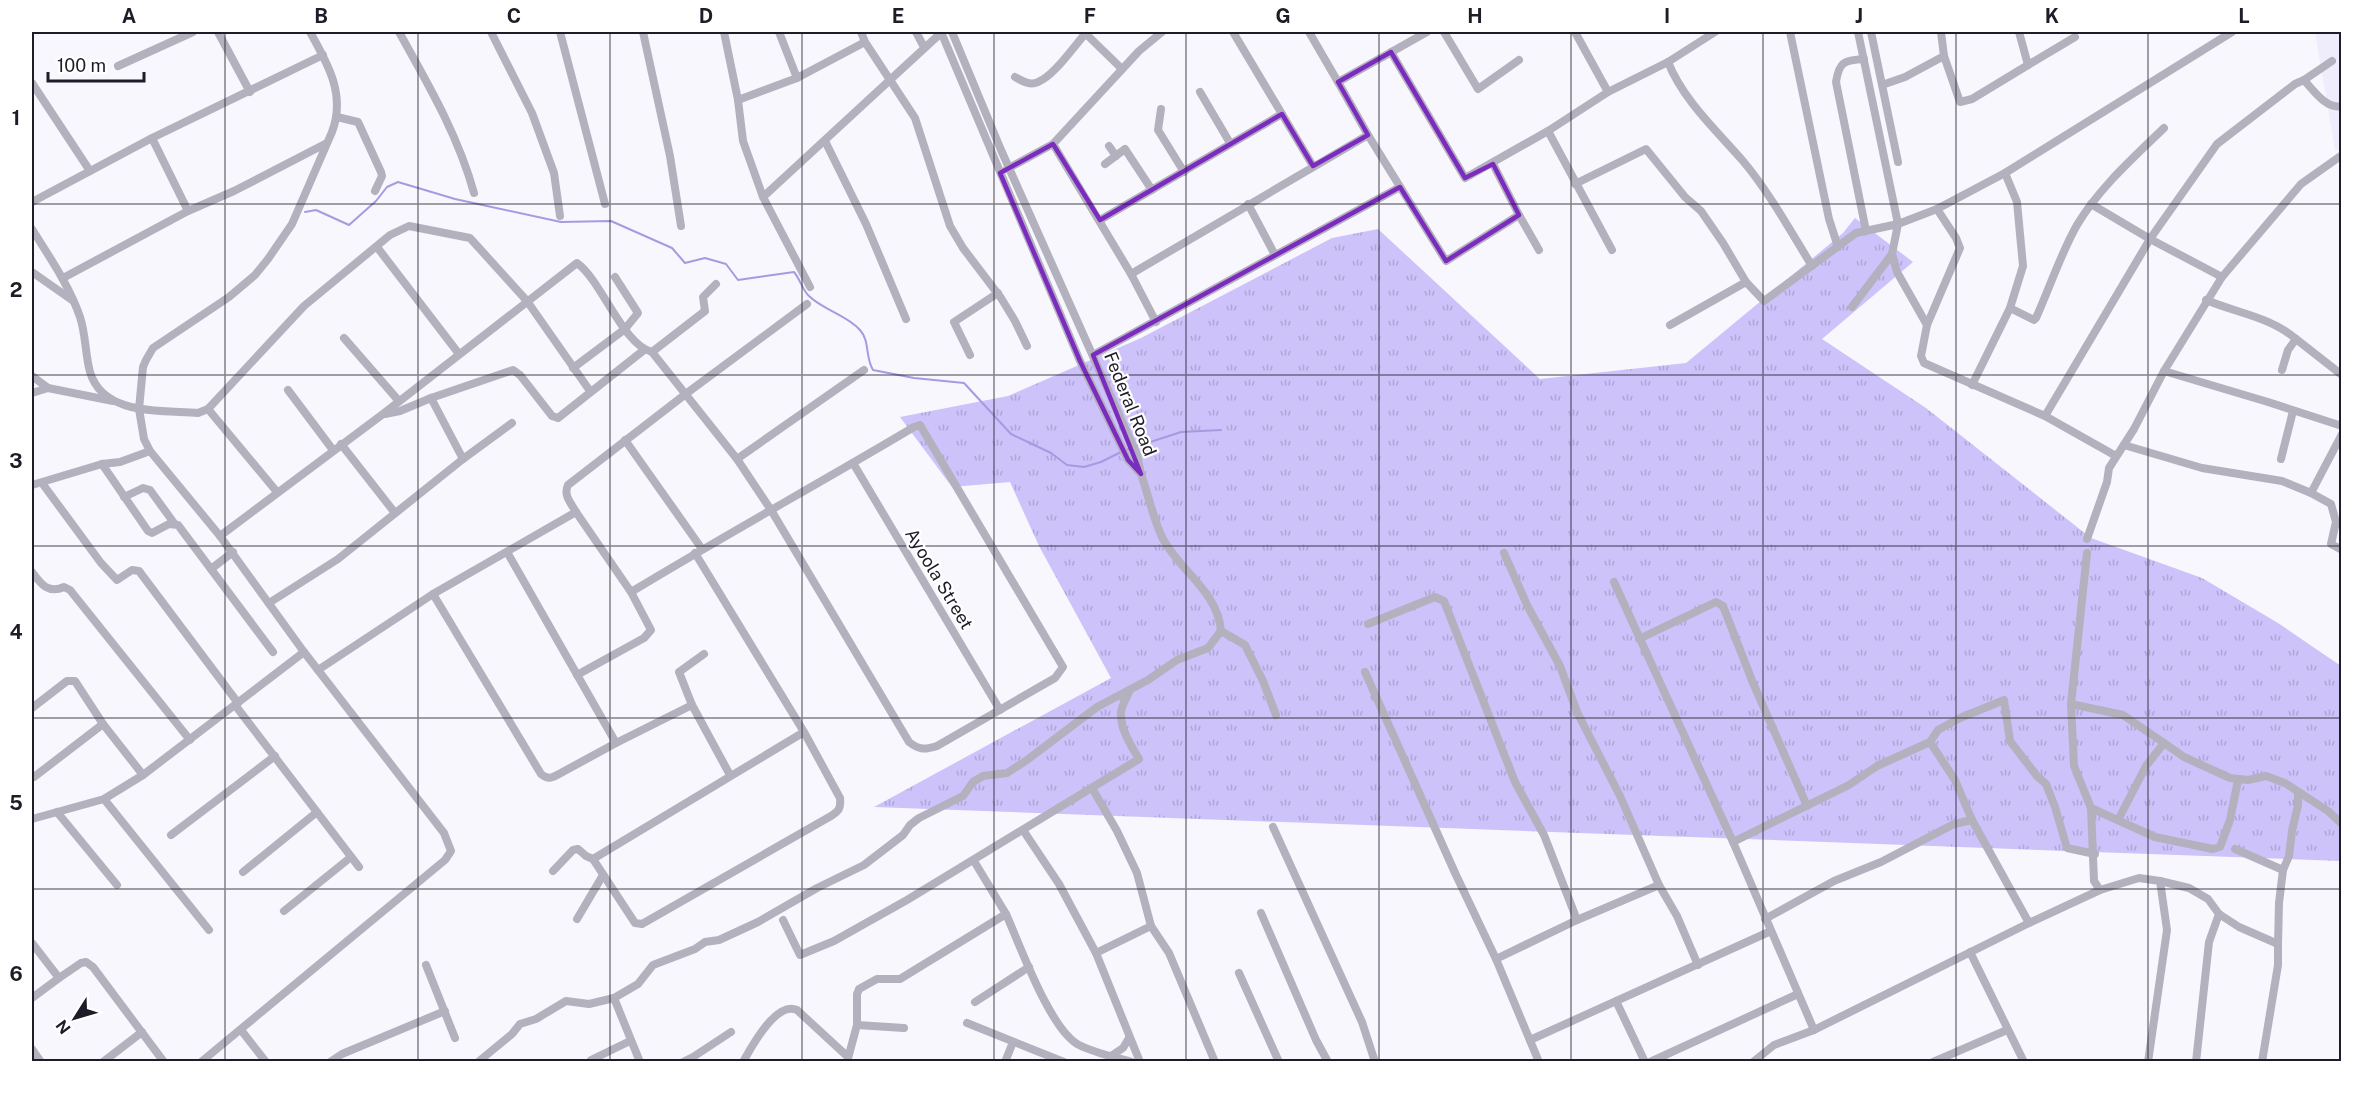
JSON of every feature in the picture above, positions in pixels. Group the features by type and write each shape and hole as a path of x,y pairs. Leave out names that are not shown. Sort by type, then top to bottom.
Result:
{"street":[{"path":"118,66 193,32"},
{"path":"218,32 250,92"},
{"path":"201,1062 445,860 451,851 444,833 304,652 233,552 150,451 144,439 139,409 143,367 153,348 229,297 255,275 292,224 337,117 336,87 323,55 310,32"},
{"path":"399,32 435,96 465,160 474,193"},
{"path":"491,32 532,113 554,173 560,216"},
{"path":"560,32 605,204"},
{"path":"643,32 670,156 681,226"},
{"path":"724,32 738,100 743,141 763,197 810,287"},
{"path":"779,32 797,78"},
{"path":"861,32 865,42 915,118 950,226 963,248 998,293 1016,321 1027,346"},
{"path":"916,32 924,47"},
{"path":"763,197 941,32"},
{"name":"Federal Road","path":"941,32 1080,361 1128,460 1141,474"},
{"name":"Federal Road","path":"952,32 1129,436 1137,455 1141,474"},
{"path":"1016,76 1024,82 1038,82 1048,75 1085,32 1122,69"},
{"path":"1000,173 1053,144 1122,69 1162,32"},
{"path":"1233,32 1313,166"},
{"path":"1310,32 1368,135 1446,261 1519,215"},
{"path":"1338,82 1427,32"},
{"path":"1444,32 1478,89 1519,60"},
{"path":"1576,32 1608,92"},
{"path":"1391,52 1465,178 1548,131 1608,92 1668,62 1715,32"},
{"path":"1790,32 1829,219 1838,247"},
{"path":"1852,307 1892,254 1898,224 1858,32"},
{"path":"1871,32 1898,162"},
{"path":"1941,32 1944,56 1960,102 1972,99 2075,37"},
{"path":"2019,32 2028,65"},
{"path":"1575,184 1646,149 1685,197 1701,211 1746,282 1764,301 1856,233 1898,224 1937,209 2005,172 2232,32"},
{"path":"738,100 797,78 865,42"},
{"path":"32,202 152,138 323,55"},
{"path":"1882,85 1905,77 1944,56"},
{"path":"1864,59 1848,60 1841,65 1836,82 1866,231"},
{"path":"2045,416 2150,239 2219,142 2332,61"},
{"path":"1668,62 1684,91 1719,136 1748,168 1812,266"},
{"path":"2304,80 2317,96 2333,106 2342,106"},
{"path":"32,83 90,171"},
{"path":"1200,92 1230,143"},
{"path":"1161,109 1158,130 1184,172"},
{"path":"1100,220 1282,114"},
{"path":"337,117 358,122 382,176 375,191"},
{"path":"2010,308 2034,320 2036,318 2077,226 2091,204 2164,128"},
{"path":"1548,131 1612,250"},
{"path":"1131,274 1368,135"},
{"path":"152,138 188,211"},
{"path":"825,141 866,224 906,319"},
{"path":"63,278 188,211 234,191 325,144"},
{"path":"1053,144 1100,220 1156,322"},
{"path":"1109,146 1116,156"},
{"path":"1105,164 1125,149 1152,190"},
{"path":"2087,539 2107,482 2109,468 2206,300 2222,277 2301,184 2342,155"},
{"path":"2334,160 2342,168"},
{"path":"1493,164 1539,250"},
{"path":"1972,385 2010,308 2023,266 2017,202 2005,172"},
{"path":"1093,355 1400,186"},
{"path":"1248,204 1275,255"},
{"path":"2091,204 2150,239 2222,277"},
{"path":"1937,209 1960,248 1927,325 1921,356 1924,363 2045,416 2116,456"},
{"path":"32,376 48,388 114,401 139,409 198,413 208,409 296,313 390,235 409,226 470,238 527,301 590,391"},
{"path":"32,229 63,278 73,300 85,336 90,372 98,388 114,401"},
{"path":"376,247 459,354"},
{"path":"1892,254 1897,272 1927,325"},
{"path":"220,536 383,414 575,264 579,264 625,328 687,393 737,459 771,510 909,742 916,748 927,750 937,746 1056,678 1063,667 924,428 917,425 853,463 771,510 699,551 631,592"},
{"path":"32,272 73,300"},
{"path":"573,368 625,328 638,313 615,277"},
{"path":"1670,325 1746,282"},
{"path":"383,414 400,411 513,370 520,375 555,418 705,311 703,297 716,284"},
{"path":"970,355 954,322 998,293"},
{"path":"2206,300 2229,310 2255,316 2284,329 2342,375"},
{"path":"577,675 650,633 650,626 631,592 566,495 565,490 568,485 807,304"},
{"path":"344,338 398,400"},
{"path":"2282,370 2288,350 2296,339"},
{"path":"737,459 864,370"},
{"path":"2164,371 2342,426"},
{"path":"32,393 48,388"},
{"path":"288,390 333,450"},
{"path":"431,398 463,459"},
{"path":"208,409 277,492"},
{"path":"2281,459 2293,411"},
{"path":"269,603 338,559 463,459 512,423"},
{"path":"2311,494 2342,434"},
{"path":"553,871 573,850 578,849 593,859 635,923 642,924 838,812 841,806 840,798 804,732 699,551 625,440"},
{"path":"341,444 394,513"},
{"path":"2124,445 2202,468 2282,481 2311,494 2331,504 2336,522 2331,543 2342,550"},
{"path":"32,485 102,464 120,462 150,451"},
{"name":"Ayoola Street","path":"853,463 1000,710"},
{"path":"102,464 148,531 152,532 174,523"},
{"path":"478,1062 508,1038 520,1024 536,1019 566,1001 589,1004 614,998 638,984 653,965 695,949 705,942 719,940 758,922 817,888 864,865 903,835 919,818 963,796 973,782 983,776 1007,773 1097,707 1130,690 1177,660 1208,648 1221,631 1220,618 1212,602 1162,537 1141,474"},
{"path":"42,483 101,563 117,580 132,570 140,571 359,867"},
{"path":"124,497 143,488 150,490 273,652"},
{"path":"318,670 433,594 576,512"},
{"path":"211,569 233,552"},
{"path":"507,552 616,743"},
{"path":"1504,553 1528,607 1560,666 1577,712 1620,796 1659,885 1673,908 1698,965"},
{"path":"2087,553 2071,704 2074,766 2091,808 2095,854 2094,881 2100,890"},
{"path":"32,572 46,588 53,591 64,587 70,590 190,740"},
{"path":"1614,582 1733,842 1814,1030"},
{"path":"433,594 545,778 560,774 692,705"},
{"path":"1368,624 1435,597 1444,601 1515,782 1545,835 1577,920"},
{"path":"1639,639 1716,602 1723,606 1753,683 1807,806"},
{"path":"1221,631 1245,645 1263,681 1276,715"},
{"path":"32,819 104,799 143,775 304,652"},
{"path":"704,654 679,672 692,705 730,775"},
{"path":"1365,672 1496,959 1539,1062"},
{"path":"32,708 70,680 75,681 103,724 143,775"},
{"path":"783,920 800,955 834,941 974,861 1139,759 1130,745 1121,719 1120,711 1130,690"},
{"path":"1733,842 1849,785 1877,766 1930,742 1938,730 1960,718 2004,700 2010,741 2046,784 2067,848 2095,854"},
{"path":"2071,704 2123,715 2184,757 2238,780 2266,776 2285,783 2328,811 2342,824"},
{"path":"34,777 103,724"},
{"path":"593,859 804,732"},
{"path":"1930,742 1955,780 1972,820 2029,923"},
{"path":"2118,820 2146,766 2164,743"},
{"path":"171,835 275,756"},
{"path":"2091,808 2155,837 2216,849 2220,847 2230,820 2238,780"},
{"path":"1092,788 1117,831 1137,873 1151,926 1169,953 1215,1062"},
{"path":"2262,1062 2278,965 2279,903 2283,870 2289,856 2298,805 2298,792"},
{"path":"104,799 209,930"},
{"path":"57,812 117,885"},
{"path":"243,872 317,812"},
{"path":"1765,919 1833,881 1881,862 1954,824 1972,820"},
{"path":"1273,827 1362,1022 1375,1062"},
{"path":"1023,830 1059,884 1096,953 1140,1062"},
{"path":"2235,849 2283,870"},
{"path":"284,911 351,857"},
{"path":"974,861 1006,914 1048,1007 1060,1027 1077,1044 1132,1062"},
{"path":"577,919 603,875"},
{"path":"1753,1062 1774,1045 1814,1030 2029,923 2100,890 2139,878 2189,888 2208,899 2219,914 2239,927 2278,944"},
{"path":"2148,1062 2167,930 2160,881"},
{"path":"1496,959 1577,920 1659,885"},
{"path":"1261,913 1316,1040 1328,1062"},
{"path":"743,1062 766,1027 785,1009 792,1008 797,1010 848,1059 857,1025 856,994 859,989 876,978 900,979 1006,914"},
{"path":"2196,1062 2209,942 2219,914"},
{"path":"1096,953 1151,926"},
{"path":"1530,1040 1771,931"},
{"path":"32,943 59,978"},
{"path":"1971,952 2024,1062"},
{"path":"32,998 81,963 86,962 93,967 164,1062"},
{"path":"426,965 455,1038"},
{"path":"975,1002 1029,967"},
{"path":"1239,973 1279,1062"},
{"path":"1650,1062 1798,994"},
{"path":"614,998 640,1062"},
{"path":"1616,1001 1645,1062"},
{"path":"330,1062 342,1054 445,1011"},
{"path":"967,1023 1064,1062"},
{"path":"857,1025 904,1028"},
{"path":"241,1030 266,1062"},
{"path":"1933,1062 2007,1030"},
{"path":"103,1062 142,1032"},
{"path":"683,1062 694,1059 731,1032"},
{"path":"1111,1056 1123,1048 1129,1038"},
{"path":"591,1060 630,1041"},
{"path":"1005,1062 1013,1042"},
{"path":"32,1049 41,1062"}],"highlighted area":[{"path":"1391,52 1465,178 1493,164 1519,215 1446,261 1400,187 1093,355 1141,474 1128,460 1080,361 1000,173 1053,144 1100,220 1282,114 1313,166 1368,135 1338,82"}],"shaded area":[{"path":"2315,32 2341,32 2341,150 2335,150"}],"green space":[{"path":"1855,218 1913,262 1822,339 1926,408 2091,538 2202,578 2278,623 2341,666 2341,861 874,807 1111,678 1039,546 1010,482 952,487 900,417 1008,396 1141,338 1332,238 1378,229 1540,379 1686,363 1843,233"}],"waterway":[{"path":"305,212 316,210 349,225 376,201 387,187 398,182 455,199 561,222 611,221 672,248 685,263 705,258 726,264 738,280 794,272 809,296 849,320 860,330 865,339 873,370 914,378 964,383 1011,434 1051,453 1067,465 1084,467 1121,452"},
{"path":"1126,450 1181,432 1221,430"}]}
